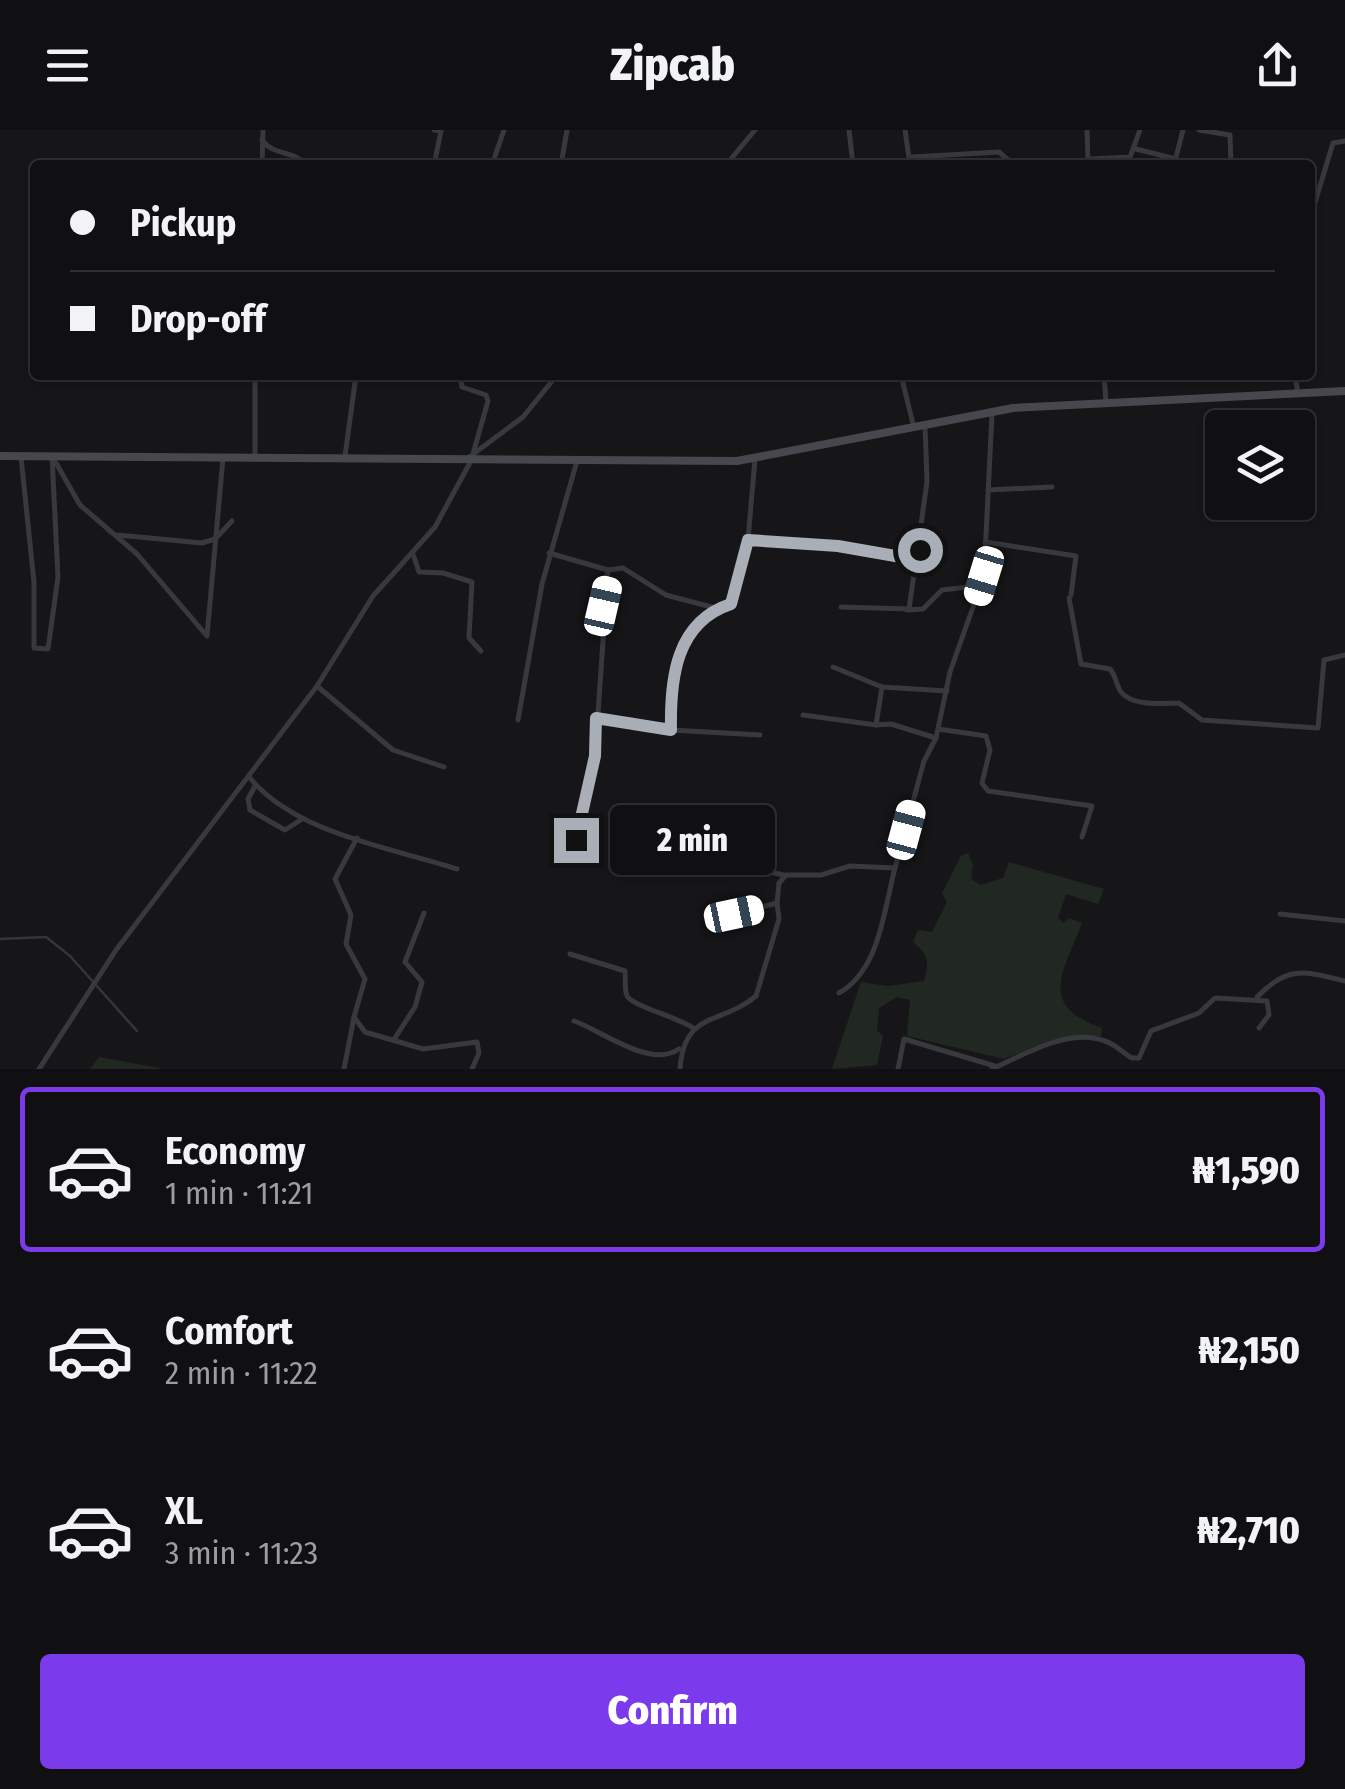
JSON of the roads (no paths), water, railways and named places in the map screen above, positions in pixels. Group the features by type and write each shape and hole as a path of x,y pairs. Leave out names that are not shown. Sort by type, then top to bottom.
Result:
{"main road":[{"path":"0,456 754,459 992,411 1345,391"}],"street":[{"path":"262,160 263,130"},
{"path":"435,160 439,130"},
{"path":"494,160 504,130"},
{"path":"562,160 567,130"},
{"path":"730,160 755,130"},
{"path":"849,130 852,160"},
{"path":"905,130 911,160"},
{"path":"1087,130 1087,160"},
{"path":"1124,160 1136,149 1140,130"},
{"path":"1176,160 1183,130"},
{"path":"1199,130 1234,138 1232,160"},
{"path":"262,140 268,149 301,160"},
{"path":"1315,202 1333,143 1345,141"},
{"path":"1136,149 1169,160"},
{"path":"921,160 1000,152 1009,160"},
{"path":"255,380 256,456"},
{"path":"345,456 355,380"},
{"path":"39,1069 116,950 317,686 373,596 435,528 470,458 488,401 486,395 462,387 461,380"},
{"path":"470,458 523,416 553,380"},
{"path":"902,380 913,424"},
{"path":"1104,380 1106,403"},
{"path":"1296,380 1298,394"},
{"path":"839,993 858,978 878,941 924,761 936,738 984,576 992,411"},
{"path":"907,610 918,560 927,482 925,422"},
{"path":"52,456 80,505 115,534 207,636 223,455"},
{"path":"21,457 34,582 32,634 34,648 48,648 58,577 52,456"},
{"path":"671,730 670,702 686,640 696,621 731,604 748,540 754,459"},
{"path":"518,720 549,553 576,461"},
{"path":"988,490 1052,488"},
{"path":"115,534 185,543 215,539 232,521"},
{"path":"748,540 838,546 918,560"},
{"path":"985,542 1076,556 1070,596 1082,664 1110,669 1121,692 1130,697 1158,705 1178,703 1202,720 1318,728 1324,660 1345,655"},
{"path":"549,553 608,570 624,568 666,594 718,609"},
{"path":"412,554 419,572 443,573 472,582 468,638 482,651"},
{"path":"576,840 595,756 608,570"},
{"path":"841,607 924,609 942,590 968,587 984,576"},
{"path":"833,668 882,687 947,691"},
{"path":"317,686 393,750 444,767"},
{"path":"876,725 882,687"},
{"path":"803,715 891,724 936,738"},
{"path":"596,718 671,730 760,735"},
{"path":"938,729 986,736 990,750 982,783 988,791 1092,806 1082,837"},
{"path":"249,777 302,819 457,869"},
{"path":"256,785 248,799 250,810 286,830 302,819"},
{"path":"344,1069 365,978 346,944 351,915 335,879 357,838"},
{"path":"658,838 693,847 720,862 786,875 821,876 850,866 895,868"},
{"path":"574,1021 633,1054 672,1057 693,1028 756,996 778,919 779,883 786,875"},
{"path":"734,914 777,903"},
{"path":"394,1038 406,1028 422,982 405,962 424,914"},
{"path":"1280,914 1345,921"},
{"path":"570,954 625,971 626,993 633,1002 681,1019 693,1028"},
{"path":"1255,999 1277,976 1294,972 1345,981"},
{"path":"898,1069 904,1038 966,1053 994,1068 1039,1045 1077,1040 1107,1041 1132,1058 1139,1058 1151,1031 1198,1013 1214,998 1255,999 1270,1006 1259,1028"},
{"path":"354,1016 365,1032 423,1049 477,1042 478,1054 472,1069"},
{"path":"680,1069 681,1047"}],"waterway":[{"path":"0,939 46,937 70,956 137,1031"}]}
